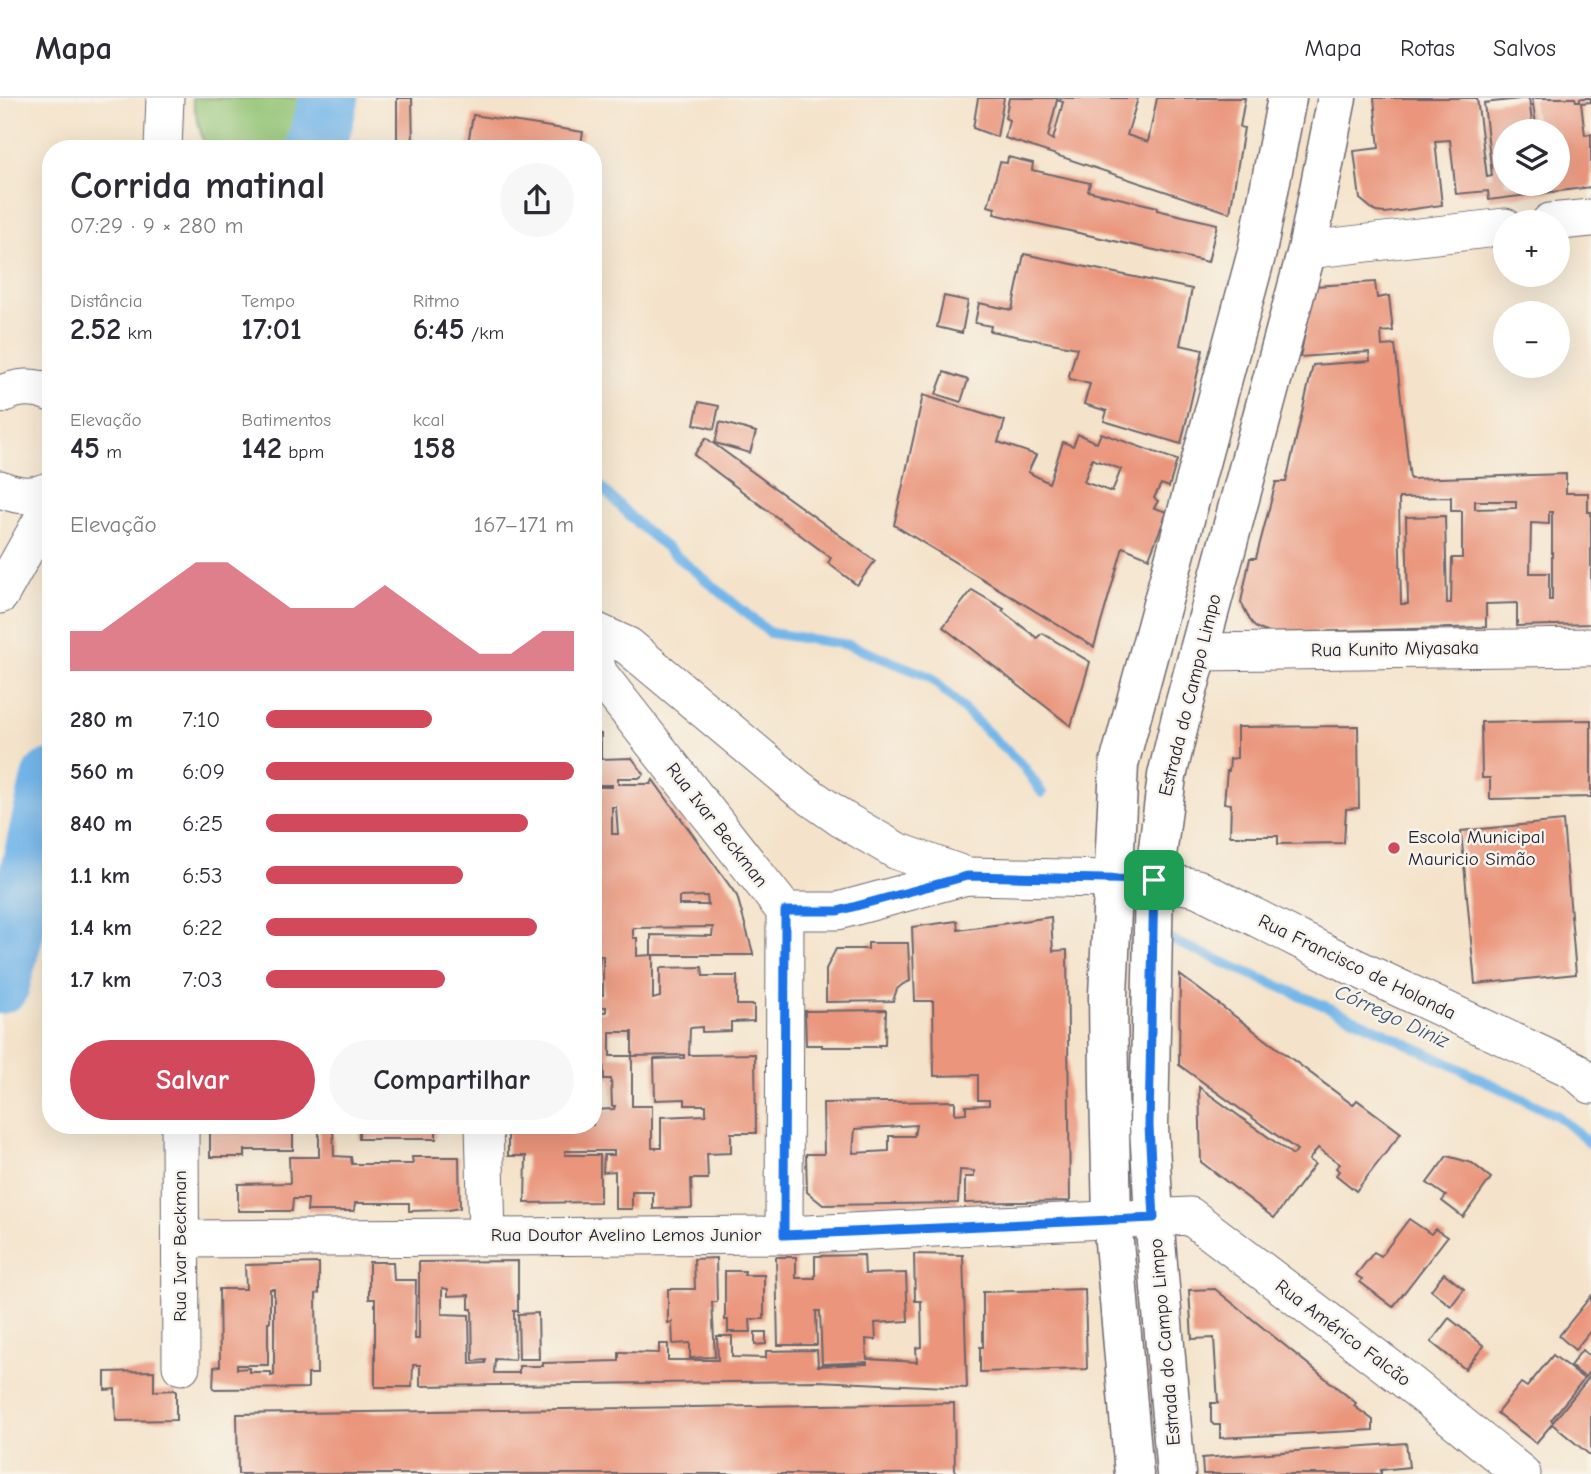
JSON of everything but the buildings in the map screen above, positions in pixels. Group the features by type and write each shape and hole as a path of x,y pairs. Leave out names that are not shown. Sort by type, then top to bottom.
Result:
{"main road":[{"path":"1134,1474 1112,1219 1108,995 1119,764 1257,252 1287,98"},
{"name":"Estrada do Campo Limpo","path":"1176,1474 1154,1218 1149,1126 1154,880 1167,776 1307,250 1337,98"}],"street":[{"path":"163,140 165,98"},
{"path":"1570,220 1591,218"},
{"path":"1307,250 1493,228"},
{"path":"0,489 14,495 31,496 42,493"},
{"path":"0,595 42,520"},
{"path":"602,634 628,646 799,789 842,818 897,851 967,876"},
{"name":"Rua Kunito Miyasaka","path":"1198,652 1591,647"},
{"name":"Rua Ivar Beckman","path":"602,677 785,911"},
{"path":"784,1235 785,911 838,911 967,876 1113,880"},
{"name":"Rua Francisco de Holanda","path":"1113,880 1154,880 1197,888 1352,966 1585,1074"},
{"name":"Rua Ivar Beckman","path":"180,1134 181,1366"},
{"path":"484,1134 487,1236"},
{"name":"Rua Américo Falcão","path":"1154,1218 1190,1216 1403,1378 1522,1474"},
{"name":"Rua Doutor Avelino Lemos Junior","path":"181,1239 784,1235 1154,1218"}],"green space":[{"path":"192,98 322,98 309,140 203,140"}],"waterway":[{"path":"318,140 329,98"},
{"path":"602,488 639,525 770,633 849,645 930,677 1024,767 1042,793"},
{"path":"0,984 42,819"},
{"name":"Córrego Diniz","path":"1169,939 1362,1022 1558,1116 1591,1144"}],"place":[{"name":"Escola Municipal Mauricio Simão","path":"1394,848"}],"route":[{"path":"967,876 1154,880 1149,1126 1154,1218 784,1235 785,911 838,911 967,876"}]}
